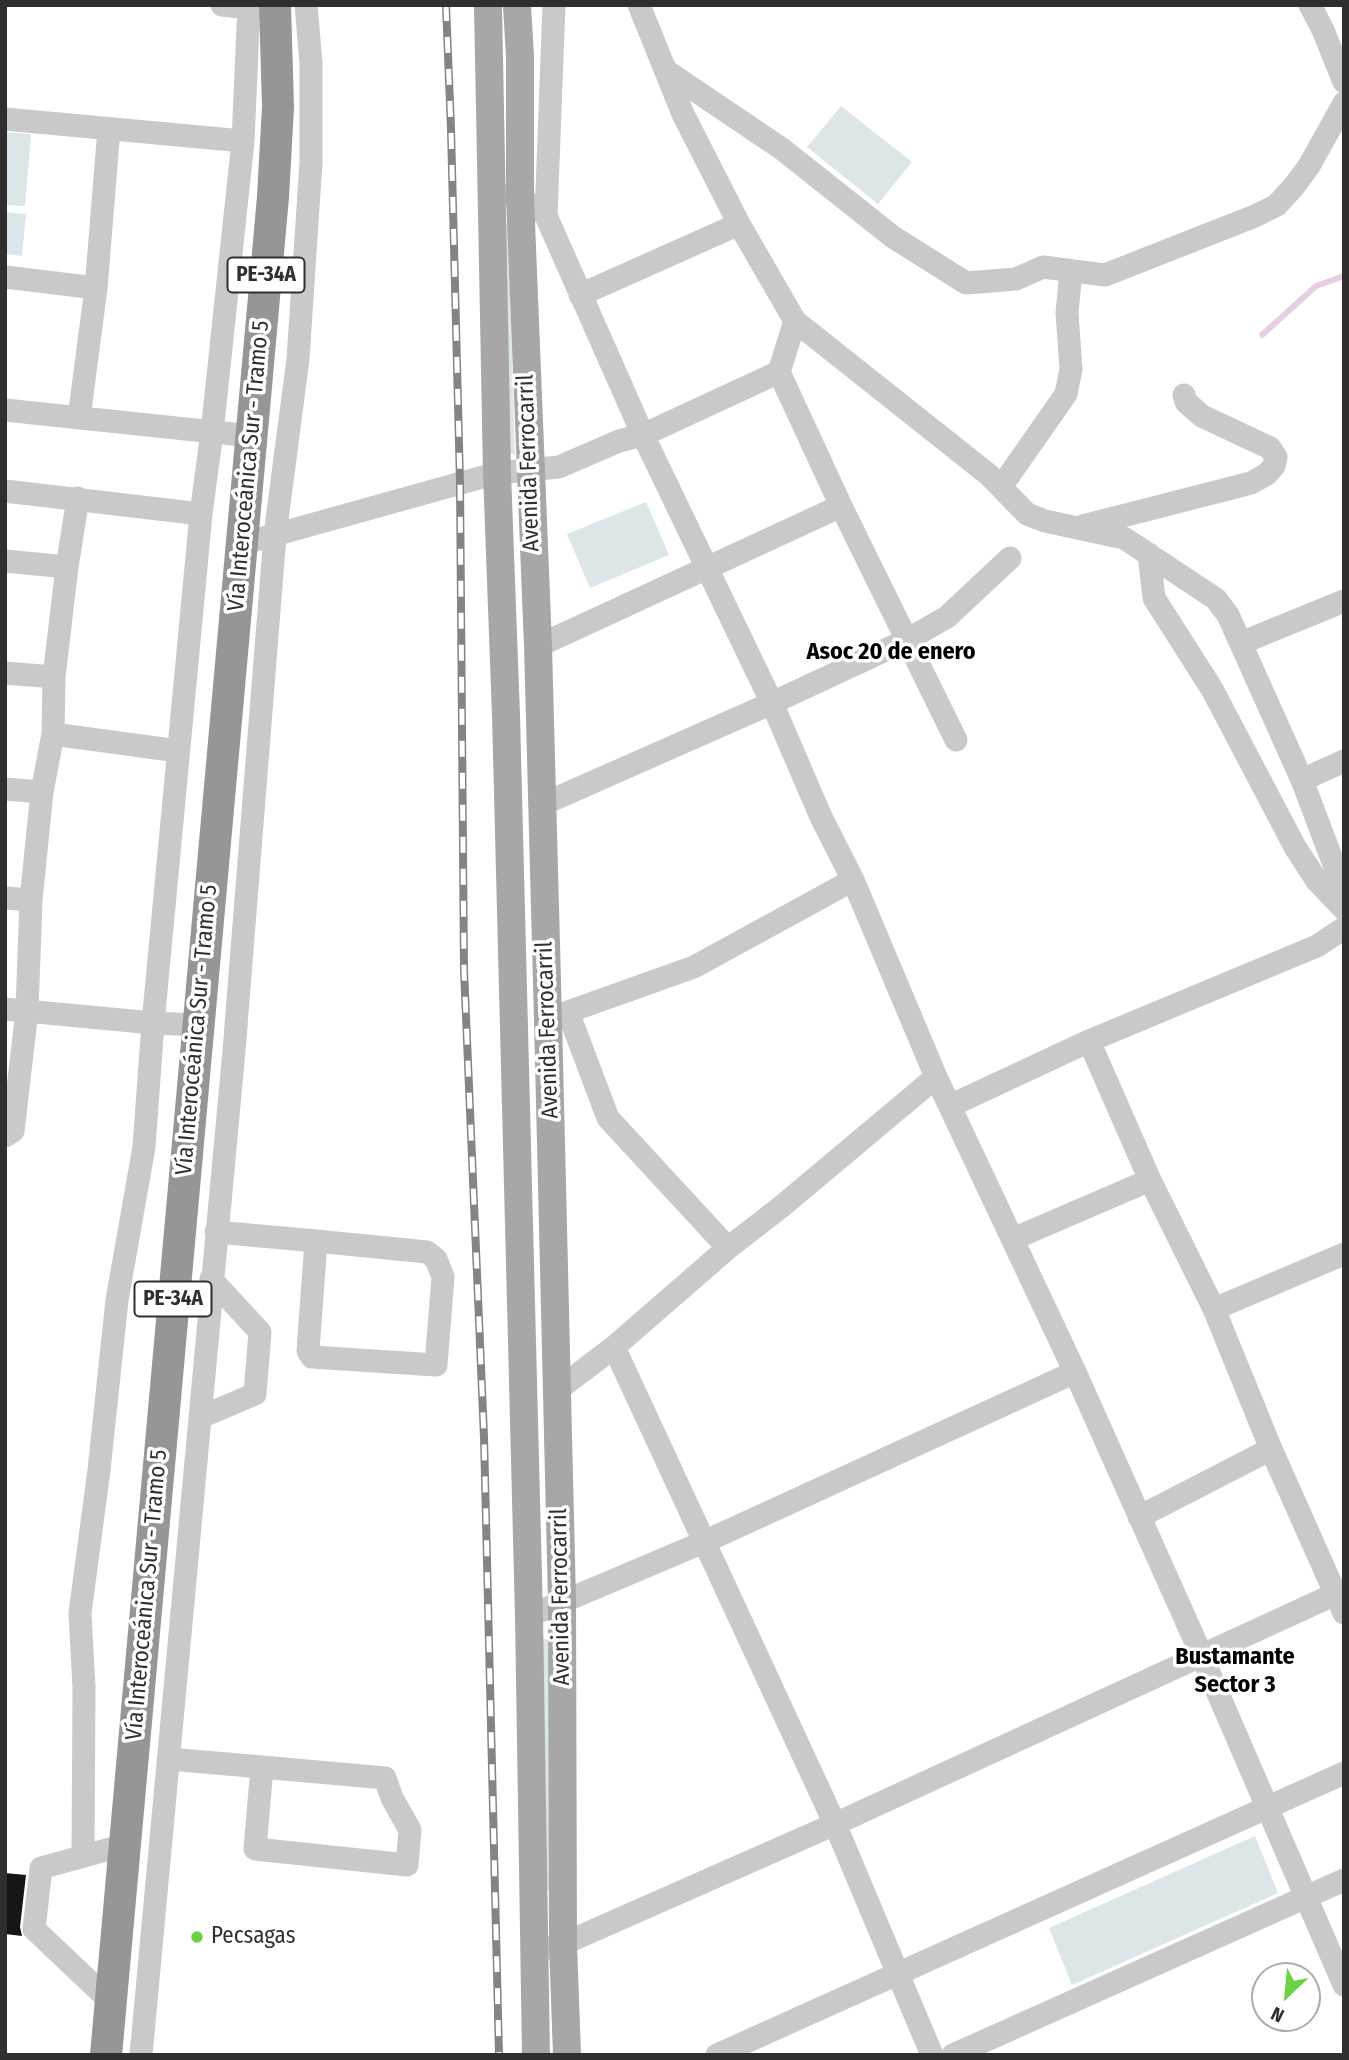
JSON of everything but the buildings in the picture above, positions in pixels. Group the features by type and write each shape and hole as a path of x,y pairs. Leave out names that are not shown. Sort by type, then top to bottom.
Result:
{"highway":[{"name":"Vía Interoceánica Sur - Tramo 5","path":"106,2055 273,197 278,107 258,6"}],"main road":[{"name":"Avenida Ferrocarril","path":"488,5 497,473 506,716 528,1616 536,2055"},
{"name":"Avenida Ferrocarril","path":"517,5 520,57 520,197 538,646 541,805 558,1015 556,1391 562,1601 567,2055"}],"street":[{"path":"83,1856 84,1687 80,1613 117,1300 144,1147 153,1023 201,514 258,6 222,5"},
{"path":"141,2055 234,1051 275,535 298,359 312,162 312,63 306,5"},
{"path":"554,5 547,216 643,435 772,703 821,817 853,880 936,1077 1075,1372 1344,1985"},
{"path":"639,5 683,114 739,224 795,321 1001,487 1027,514 1045,521 1124,538 1172,572 1216,598 1228,615 1302,780 1344,891"},
{"path":"1310,5 1334,36 1344,82"},
{"path":"665,70 782,149 893,237 966,284 1016,279 1043,267 1105,275 1255,216 1277,205 1309,166 1344,103"},
{"path":"5,119 243,141"},
{"path":"79,418 96,288 110,129"},
{"path":"491,192 520,197 547,216"},
{"path":"580,295 739,224"},
{"path":"1001,487 1066,394 1071,369 1067,313 1071,271"},
{"path":"5,277 96,288"},
{"path":"795,321 779,372 841,506 956,740"},
{"path":"242,544 497,473 559,467 619,441 643,435 779,372"},
{"path":"1079,527 1251,483 1274,466 1276,457 1270,448 1202,416 1186,401 1184,395"},
{"path":"5,410 252,436"},
{"path":"5,491 201,514"},
{"path":"5,1136 13,1131 16,1010 32,900 41,792 53,734 54,677 78,498"},
{"path":"538,646 841,506"},
{"path":"1149,554 1154,598 1212,689 1295,847 1317,881 1344,909"},
{"path":"541,805 772,703 906,640 947,617 1010,558"},
{"path":"5,561 67,567"},
{"path":"1241,643 1344,601"},
{"path":"5,673 54,677"},
{"path":"53,734 178,751"},
{"path":"1302,780 1344,761"},
{"path":"5,789 41,792"},
{"path":"728,1248 608,1118 558,1015 694,967 853,880"},
{"path":"5,898 32,900"},
{"path":"950,1105 1089,1041 1317,946 1344,928"},
{"path":"16,1010 197,1025"},
{"path":"533,1952 564,1944 835,1824 1201,1654 1341,1599 1271,1449 1214,1309 1150,1180 1089,1041"},
{"path":"556,1391 614,1347 728,1248 782,1207 936,1077"},
{"path":"1013,1239 1150,1180"},
{"path":"216,1232 316,1241 427,1252 436,1259 443,1276 436,1365 312,1357 308,1351 316,1241"},
{"path":"1214,1309 1344,1254"},
{"path":"201,1417 255,1394 260,1332 211,1279"},
{"path":"614,1347 835,1824 932,2055"},
{"path":"528,1616 705,1542 1075,1372"},
{"path":"1139,1517 1271,1449"},
{"path":"169,1759 262,1767 385,1778 392,1798 410,1830 407,1865 255,1849 262,1767"},
{"path":"717,2055 1344,1773"},
{"path":"111,2001 34,1929 41,1868 124,1845"},
{"path":"953,2055 1344,1880"}],"shaded area":[{"path":"841,106 912,162 878,204 807,147"},
{"path":"5,132 31,134 25,206 5,205"},
{"path":"5,212 26,214 22,256 5,254"},
{"path":"501,225 508,225 515,455 508,453"},
{"path":"646,502 669,555 590,588 567,534"},
{"path":"541,1639 550,1639 553,1889 544,1890"},
{"path":"1255,1836 1278,1893 1072,1985 1049,1928"}],"waterway":[{"path":"1262,335 1316,286 1344,276"}],"railway":[{"path":"446,5 460,483 464,970 484,1437 499,2055"}],"place":[{"name":"Pecsagas","path":"197,1937"}],"district":[{"name":"Asoc 20 de enero","path":"891,652"},
{"name":"Bustamante Sector 3","path":"1235,1671"}]}
